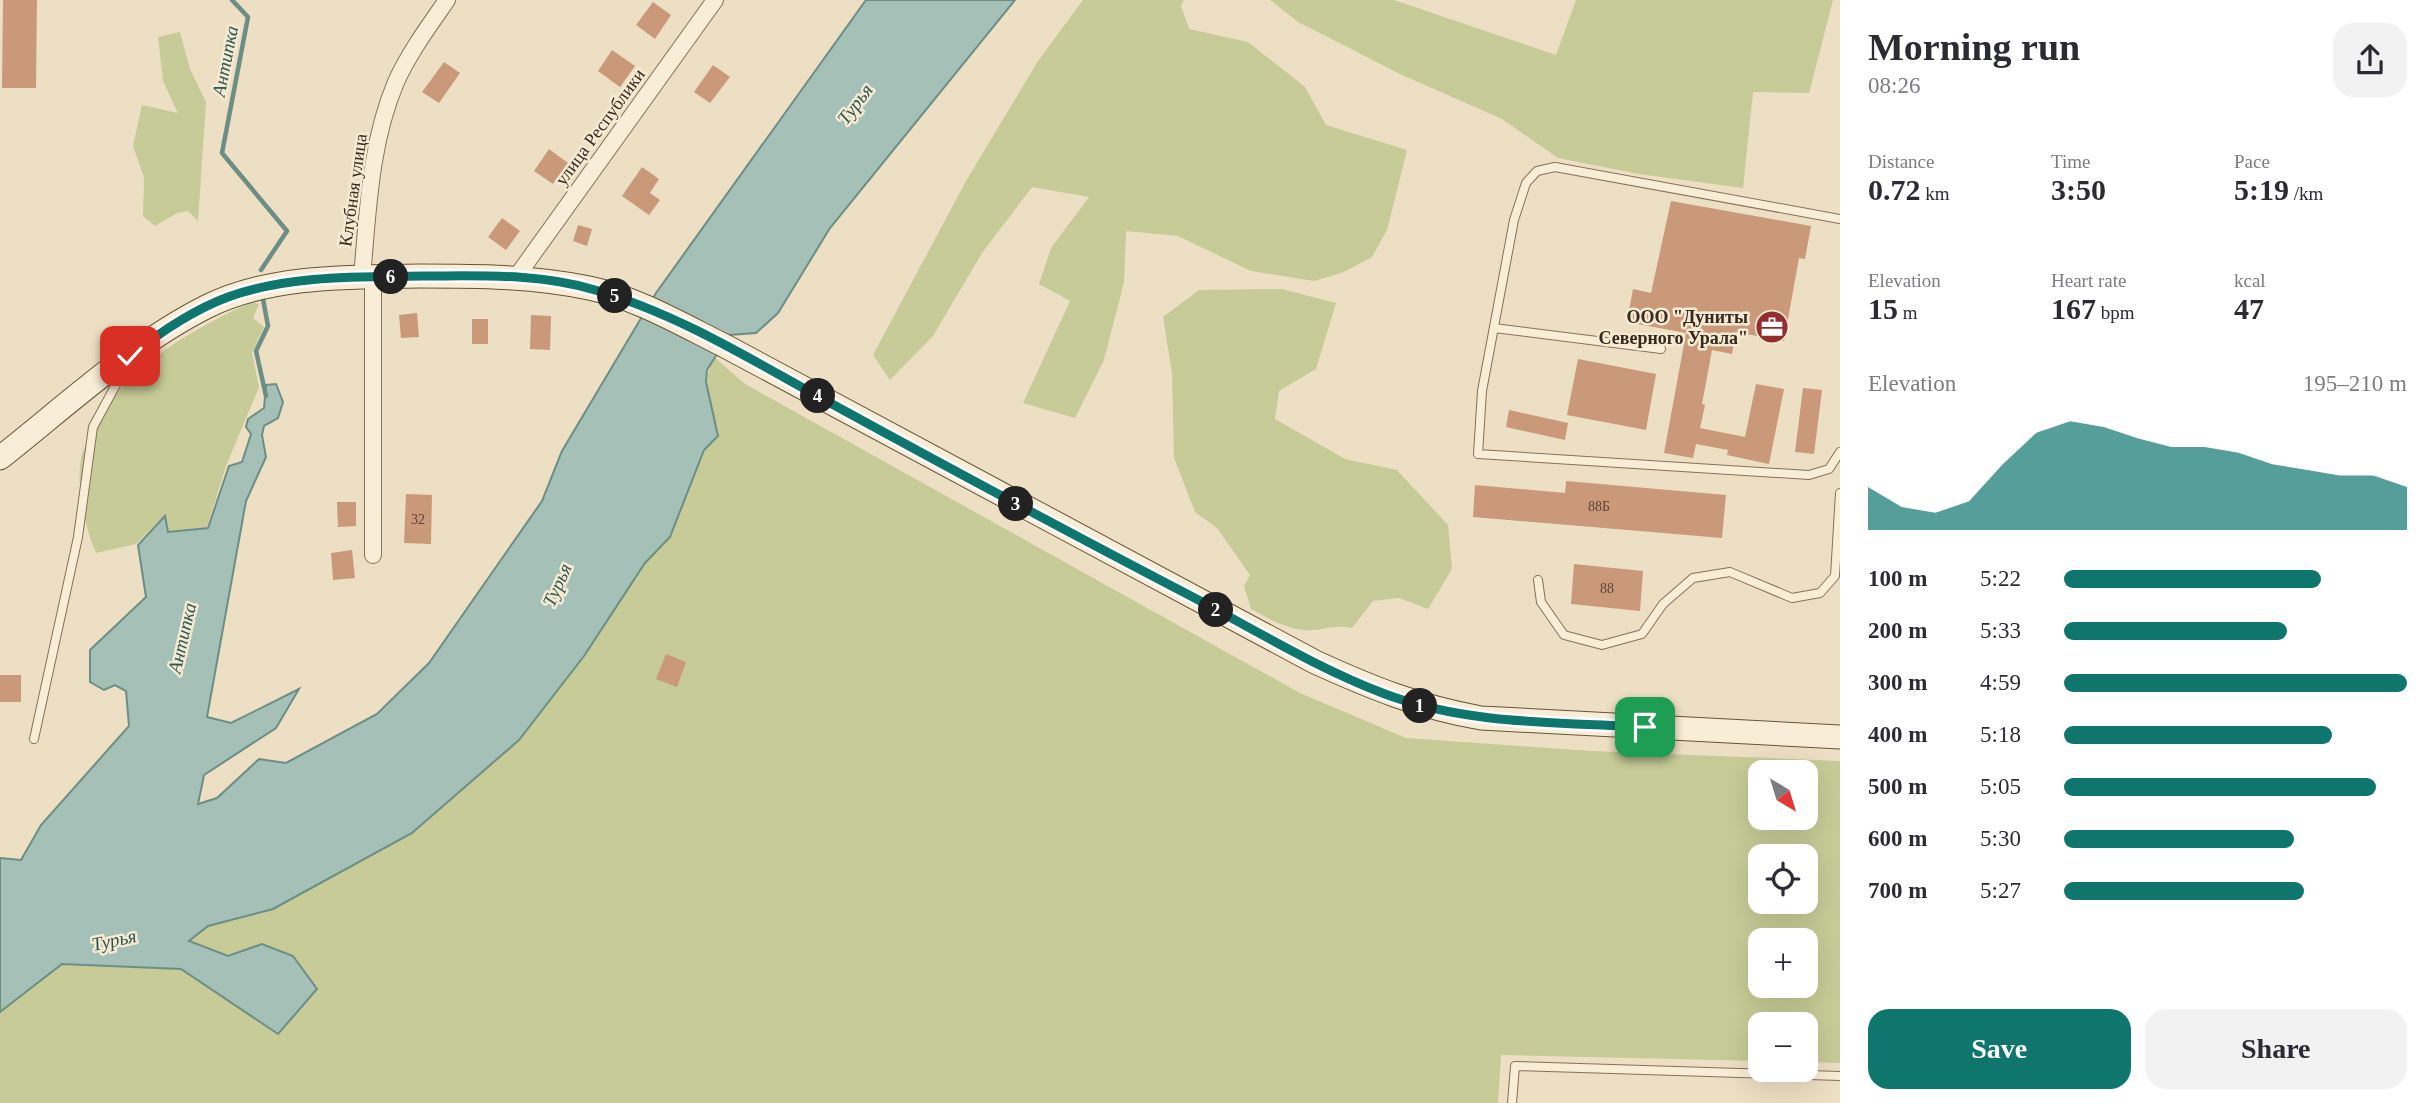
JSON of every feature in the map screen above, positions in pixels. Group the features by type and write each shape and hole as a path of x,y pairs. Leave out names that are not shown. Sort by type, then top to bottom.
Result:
{"main road":[{"path":"0,458 130,356 184,320 228,297 258,288 368,277 517,276 591,288 645,306 725,346 1047,521 1315,662 1381,693 1431,709 1481,718 1840,737"}],"street":[{"name":"Клубная улица","path":"373,555 368,277 379,133 397,82 447,0"},
{"name":"улица Республики","path":"517,276 715,0"}],"lane":[{"path":"1840,219 1555,167 1536,171 1526,183 1514,220 1482,391 1478,454 1809,475 1829,469 1840,452"},
{"path":"1494,328 1661,349"},
{"path":"34,739 78,537 93,427 130,356"},
{"path":"1538,580 1541,601 1564,635 1602,645 1642,634 1663,604 1693,578 1730,572 1792,598 1820,593 1835,576 1840,493"},
{"path":"1512,1103 1515,1066 1840,1076"}],"green space":[{"path":"1083,0 1184,0 1181,6 1189,29 1248,42 1305,87 1326,125 1407,150 1387,230 1372,257 1344,272 1314,281 1251,271 1178,236 1126,231 1124,282 1104,360 1075,418 1023,403 1070,301 1039,284 1051,248 1089,197 1032,187 982,253 933,336 890,380 873,355 966,181 1038,61"},
{"path":"1270,0 1394,0 1556,55 1576,0 1833,0 1809,93 1753,92 1743,188 1639,174 1558,158 1502,119 1400,74 1298,22"},
{"path":"180,32 190,69 206,102 198,221 188,211 177,213 155,226 143,216 144,177 133,146 142,105 178,113 163,81 158,37"},
{"path":"1282,289 1336,303 1316,369 1279,391 1275,419 1345,459 1397,470 1448,525 1452,569 1428,609 1399,598 1373,601 1352,628 1309,630 1282,625 1251,609 1244,586 1250,575 1217,528 1195,512 1174,458 1172,373 1163,317 1199,290"},
{"path":"251,302 259,304 253,318 264,327 252,353 259,387 226,466 207,527 169,531 165,515 136,544 96,553 82,507 80,470 84,450 104,411 138,371 159,355 203,326"},
{"path":"715,358 745,384 1300,693 1406,738 1592,751 1815,760 1748,760 1748,830 1818,830 1818,760 1840,761 1840,1063 1818,1062 1818,1012 1748,1012 1748,1061 1501,1055 1498,1103 0,1103 0,1012 62,964 181,969 277,1033 262,944 229,956 189,942 208,926 273,909 412,833 519,740 584,656 645,563 670,537 704,450 718,436 708,396 708,376"}],"water":[{"name":"Турья","path":"866,0 1015,0 830,228 778,313 756,333 729,335 707,370 706,382 718,436 704,450 670,537 645,563 584,656 519,740 412,833 273,909 208,926 189,941 228,956 262,944 293,956 317,989 278,1034 181,969 62,964 0,1012 0,858 21,860 41,825 129,726 126,691 115,685 104,690 90,682 90,650 146,597 138,545 165,516 168,532 208,528 229,466 242,462 251,434 246,427 248,419 264,408 266,385 276,384 283,402 278,418 264,426 262,435 266,457 246,501 207,717 231,723 299,689 276,728 204,775 198,804 217,798 259,759 286,763 377,714 429,663 542,501 562,451 656,293"}],"building":[{"path":"3,0 37,0 36,88 2,88"},
{"path":"653,2 671,15 655,39 636,25"},
{"path":"612,50 635,66 620,87 598,71"},
{"path":"444,62 460,73 439,103 422,92"},
{"path":"713,65 730,77 710,103 694,92"},
{"path":"549,149 568,163 553,184 534,171"},
{"path":"642,167 659,179 650,193 660,200 649,215 622,196"},
{"path":"1671,201 1811,226 1805,259 1799,258 1784,341 1736,332 1732,354 1712,350 1702,404 1705,405 1700,428 1745,437 1756,384 1784,389 1769,464 1727,455 1728,450 1696,444 1693,458 1664,453 1686,333 1627,322 1633,289 1651,293"},
{"path":"502,218 520,231 506,250 488,237"},
{"path":"578,225 592,229 587,246 573,241"},
{"path":"417,313 419,337 401,338 399,315"},
{"path":"531,315 551,316 550,350 530,349"},
{"path":"472,319 488,319 488,344 472,344"},
{"path":"1578,359 1656,374 1646,430 1567,415"},
{"path":"1803,388 1822,390 1814,454 1795,452"},
{"path":"1509,410 1568,423 1565,440 1506,427"},
{"path":"1566,481 1726,495 1722,538 1473,517 1475,485 1565,493"},
{"path":"406,494 432,495 431,544 404,543"},
{"path":"337,502 356,502 356,526 338,527"},
{"path":"352,550 355,578 333,580 331,553"},
{"path":"1574,564 1643,571 1640,611 1571,604"},
{"path":"666,654 686,662 677,687 656,679"},
{"path":"0,675 21,675 21,702 0,702"}],"waterway":[{"name":"Антипка","path":"232,0 248,17 222,153 287,231 261,270"},
{"name":"Антипка","path":"263,299 268,326 256,351 266,396"}],"place":[{"name":"ООО \"Дуниты Северного Урала\"","path":"1772,327"}],"route":[{"path":"130,356 152,339 205,307 258,288 362,277 517,276 591,288 645,306 725,346 1023,508 1315,662 1381,693 1431,709 1481,718 1645,727"}]}
